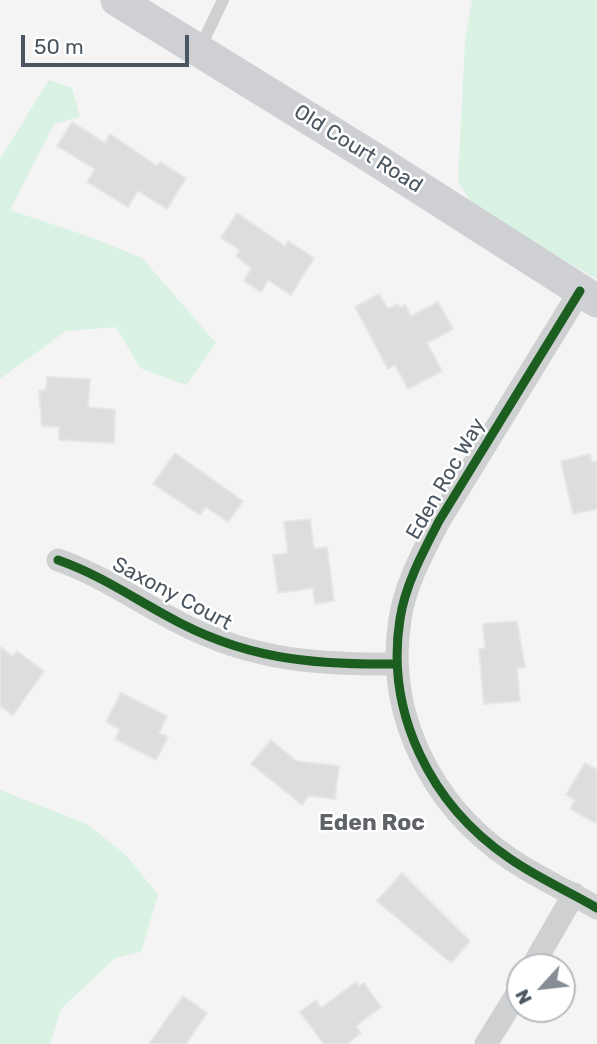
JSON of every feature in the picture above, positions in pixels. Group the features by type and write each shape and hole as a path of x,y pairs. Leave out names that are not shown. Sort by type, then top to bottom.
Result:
{"main road":[{"name":"Old Court Road","path":"117,0 373,158 589,296"}],"street":[{"name":"Eden Roc Way","path":"589,296 439,521 423,552 400,618 396,664 404,710 416,747 432,780 453,809 509,858 597,908"},
{"name":"Saxony Court","path":"58,559 94,572 167,616 211,638 250,652 332,665 396,664"},
{"path":"541,953 574,894"},
{"path":"486,1044 506,1012"}],"lane":[{"path":"198,51 223,0"}],"green space":[{"path":"472,0 597,0 597,279 475,209 458,181 465,42"},
{"path":"49,80 72,88 80,117 54,124 10,210 142,258 216,343 186,385 140,368 116,327 66,331 0,379 0,159"},
{"path":"0,790 87,824 127,856 158,895 141,952 115,958 61,1009 50,1044 0,1044"}],"building":[{"path":"72,122 105,143 110,134 157,166 160,162 186,178 167,209 138,191 128,207 87,182 95,169 57,146"},
{"path":"237,213 285,246 288,241 314,258 291,295 268,280 261,292 244,281 251,268 236,256 240,250 221,238"},
{"path":"379,294 388,309 398,304 400,308 405,305 411,316 438,302 453,329 427,343 442,371 408,389 395,365 388,369 355,307"},
{"path":"47,377 90,379 88,407 115,410 114,443 59,440 59,427 42,426 39,391 46,390"},
{"path":"175,453 243,501 228,522 206,507 200,515 153,484"},
{"path":"590,454 592,462 597,461 597,509 573,514 561,461"},
{"path":"310,519 314,549 327,547 334,601 315,604 313,588 278,593 273,555 288,553 284,522"},
{"path":"517,621 525,667 517,668 520,701 484,704 479,649 485,648 483,624"},
{"path":"0,647 13,656 17,651 44,671 13,715 0,706"},
{"path":"121,693 167,716 159,733 168,737 156,760 115,739 120,729 106,722"},
{"path":"271,740 296,761 339,766 335,799 309,796 302,805 251,764"},
{"path":"585,763 597,770 597,824 570,809 575,800 566,795"},
{"path":"402,873 470,941 451,963 377,901"},
{"path":"356,982 359,986 364,983 381,1007 356,1026 361,1033 347,1044 324,1044 300,1012 316,1000 321,1008"},
{"path":"183,996 207,1013 186,1044 149,1044"}],"cycle path":[{"path":"580,291 439,521 410,581 402,606 397,654 400,689 407,722 436,784 457,812 509,858 597,908"},
{"path":"58,560 223,642 306,661 396,664"}],"district":[{"name":"Eden Roc","path":"372,823"}]}
